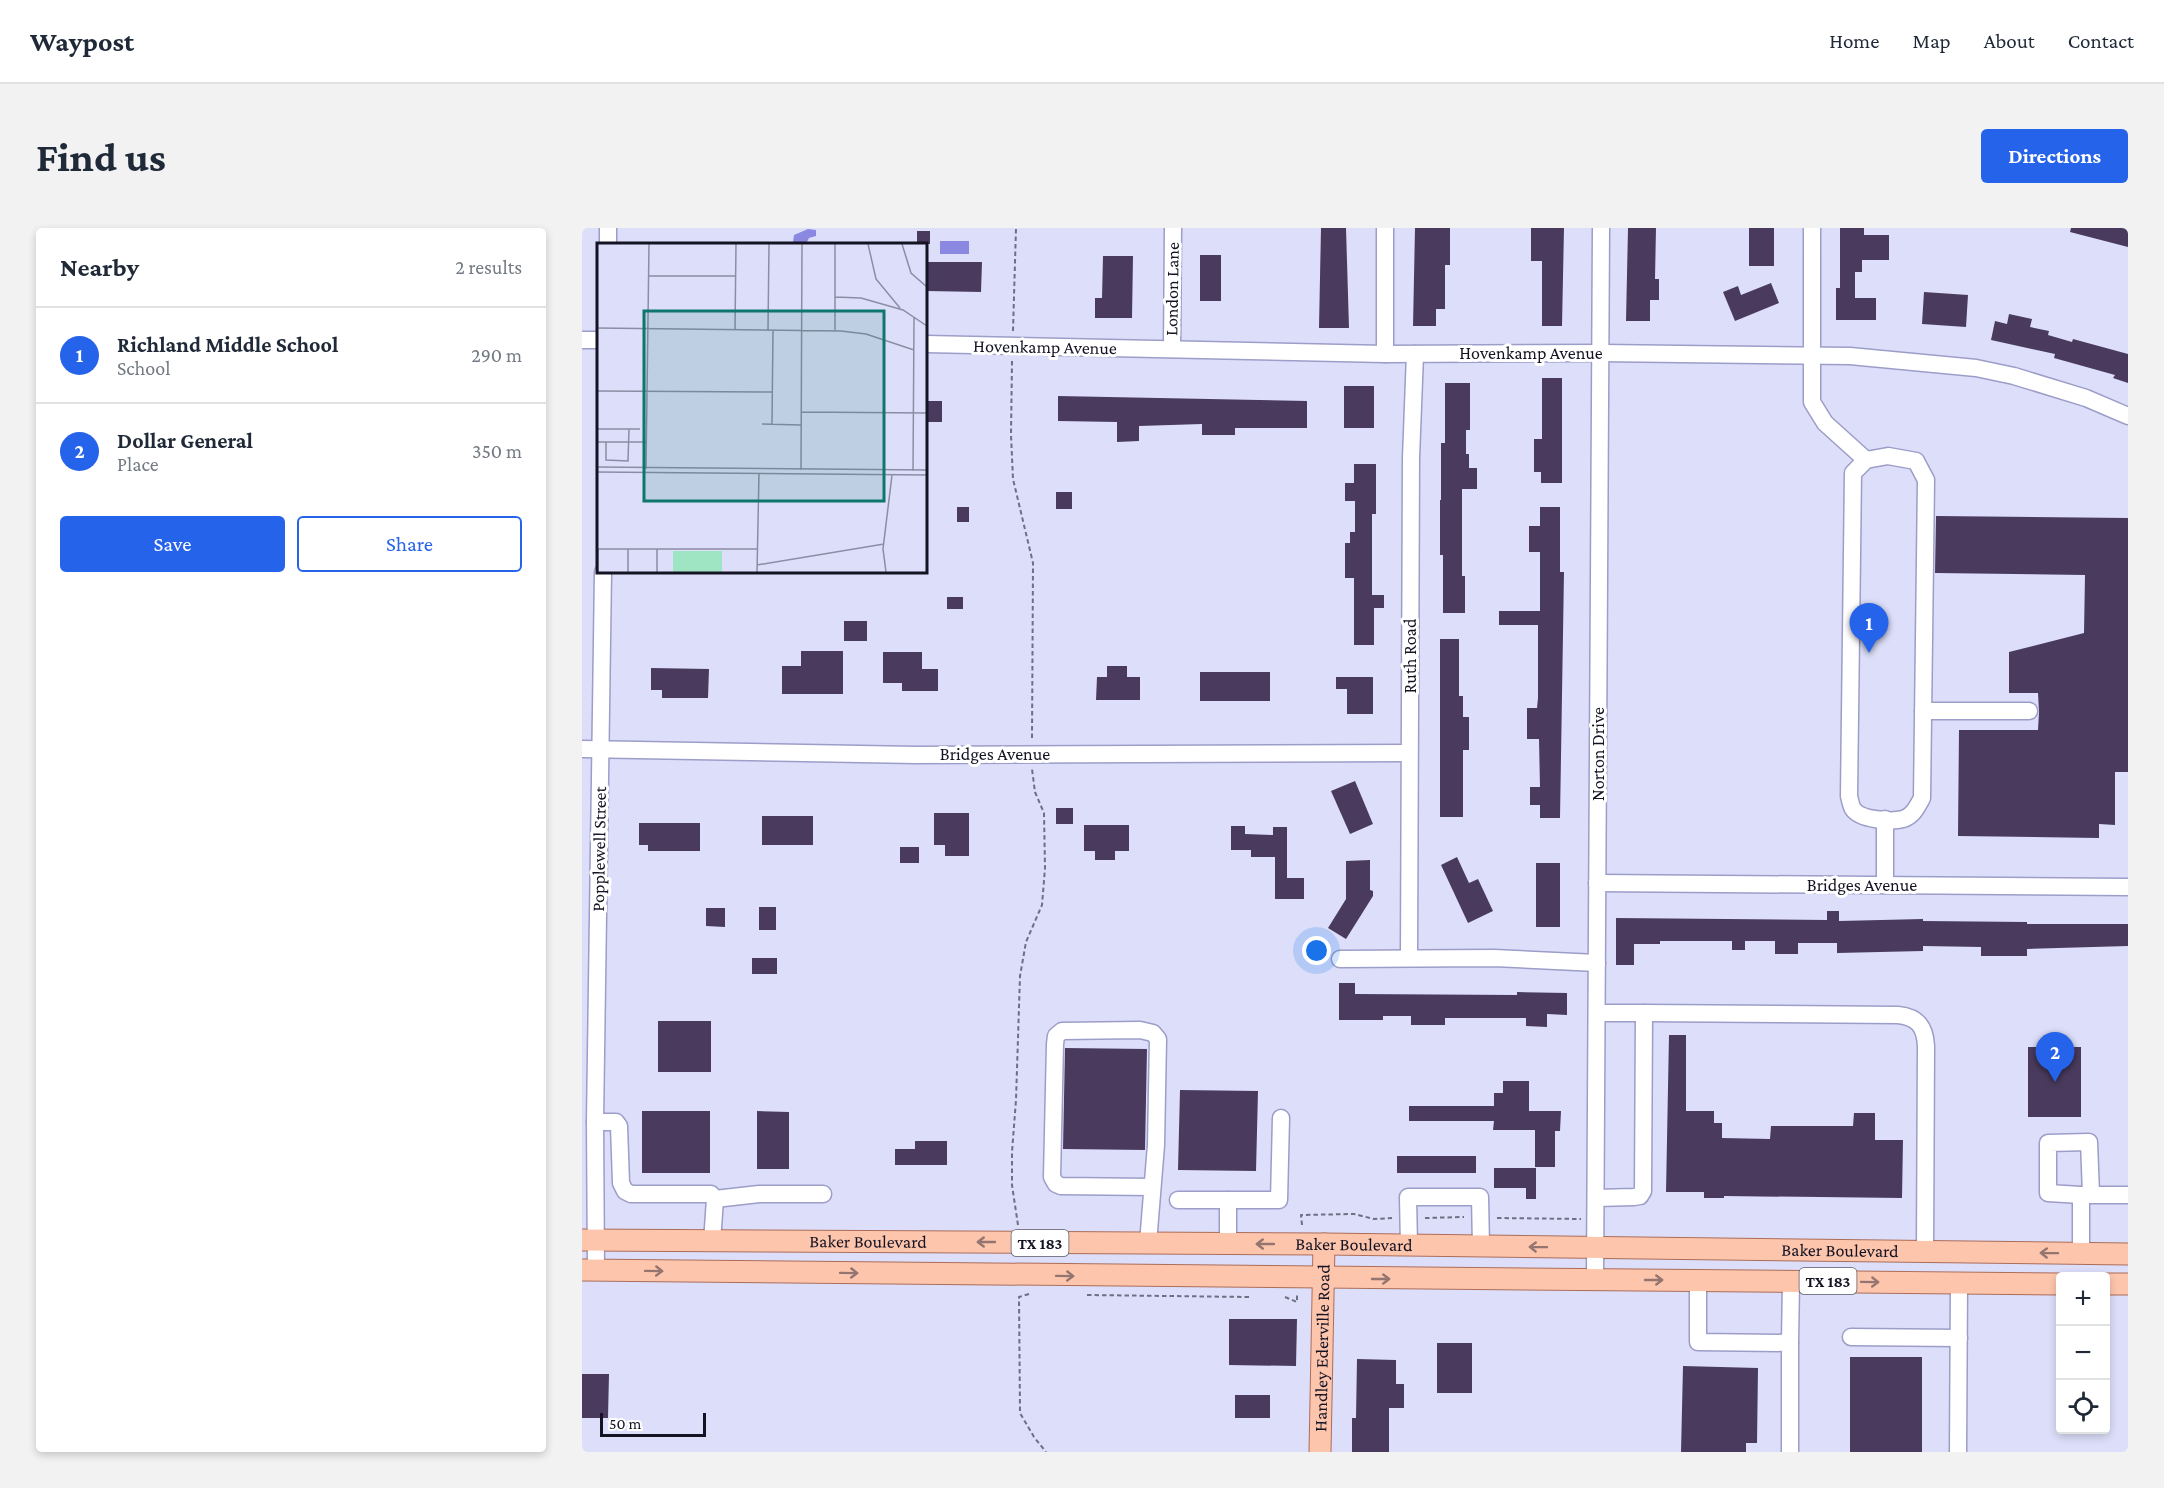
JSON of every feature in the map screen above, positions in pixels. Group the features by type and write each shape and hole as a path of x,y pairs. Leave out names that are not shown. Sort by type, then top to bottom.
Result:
{"main road":[{"name":"Baker Boulevard","path":"589,1241 1324,1244 2128,1254"},
{"name":"Handley Ederville Road","path":"1320,1452 1324,1244"},
{"name":"Baker Boulevard","path":"589,1270 1323,1279 2056,1284"},
{"path":"2110,1284 2128,1284"}],"street":[{"name":"London Lane","path":"1172,349 1173,228"},
{"path":"1385,228 1385,354"},
{"name":"Norton Drive","path":"1595,1281 1601,228"},
{"path":"1812,228 1812,402 1825,423 1866,460"},
{"name":"Hovenkamp Avenue","path":"927,344 1385,354 1601,353 1850,356 1976,368 2014,376 2086,398 2128,416"},
{"name":"Ruth Road","path":"1409,958 1411,458 1414,354"},
{"path":"1888,456 1916,461 1926,480 1923,711 1922,798 1915,811 1903,819 1867,819 1854,811 1849,796 1853,473 1866,460 1888,456"},
{"name":"Popplewell Street","path":"589,1270 595,1122 589,1076 600,749 603,573"},
{"path":"1923,711 2029,711"},
{"name":"Bridges Avenue","path":"582,748 904,754 1409,753"},
{"path":"1885,819 1885,885"},
{"name":"Bridges Avenue","path":"1597,883 2128,887"},
{"path":"1340,959 1494,958 1597,963"},
{"path":"1597,1013 1898,1015 1906,1016 1920,1024 1924,1030 1926,1046 1925,1251"},
{"path":"1596,1198 1634,1197 1640,1196 1643,1191 1644,1013"},
{"path":"1148,1243 1156,1145 1158,1039 1153,1033 1140,1030 1062,1031 1056,1036 1055,1044 1052,1177 1056,1184 1061,1186 1152,1187"},
{"path":"1178,1200 1279,1200 1281,1118"},
{"path":"595,1122 616,1122 619,1126 621,1184 625,1191 631,1194 711,1194 715,1199 712,1242"},
{"path":"715,1199 759,1194 823,1194"},
{"path":"2081,1253 2086,1194 2128,1195"},
{"path":"1409,1246 1408,1197 1480,1197 1481,1246"},
{"path":"1228,1200 1228,1244"},
{"path":"1698,1280 1698,1342 1790,1343"},
{"path":"1790,1452 1791,1281"},
{"path":"1958,1452 1959,1283"},
{"path":"1851,1337 1959,1338"}],"path":[{"path":"1016,228 1011,435 1013,478 1033,563 1032,775 1035,792 1044,813 1045,868 1042,905 1026,942 1020,976 1012,1152 1012,1185 1019,1242"}],"shaded area":[{"path":"808,229 816,230 816,236 809,238 806,243 794,243 794,235"},
{"path":"940,241 969,241 969,254 940,254"}],"building":[{"path":"1321,228 1346,228 1349,328 1319,328"},
{"path":"1415,228 1450,228 1450,265 1445,265 1445,309 1436,309 1436,326 1413,326"},
{"path":"1531,228 1564,228 1562,326 1542,326 1542,261 1531,261"},
{"path":"1628,228 1656,228 1655,279 1659,279 1659,300 1650,300 1650,321 1626,321"},
{"path":"1749,228 1774,228 1774,266 1749,266"},
{"path":"1840,228 1864,228 1864,235 1889,235 1889,260 1862,260 1862,272 1855,272 1855,298 1876,298 1876,320 1836,320 1836,288 1840,288"},
{"path":"2071,228 2128,228 2128,247 2070,232"},
{"path":"917,231 930,231 930,244 917,243"},
{"path":"1200,255 1221,255 1221,301 1200,301"},
{"path":"1103,256 1133,256 1132,318 1095,318 1095,298 1102,298"},
{"path":"927,262 982,262 981,292 927,291"},
{"path":"1771,283 1779,303 1735,321 1723,292 1738,286 1741,295"},
{"path":"1924,292 1968,295 1966,327 1922,324"},
{"path":"2009,314 2032,319 2030,327 2049,331 2048,335 2072,342 2073,339 2128,354 2128,383 2113,378 2115,375 2054,358 2055,354 1991,340 1995,321 2007,324"},
{"path":"1542,378 1562,378 1562,483 1541,483 1541,472 1534,472 1534,439 1542,439"},
{"path":"1445,383 1470,383 1470,430 1466,430 1466,454 1469,454 1469,468 1477,468 1477,489 1462,489 1462,576 1465,576 1465,613 1443,613 1440,500 1441,443 1445,443"},
{"path":"1344,386 1374,386 1374,428 1344,428"},
{"path":"1058,396 1307,401 1307,428 1235,428 1235,435 1202,435 1202,424 1139,426 1139,441 1117,442 1117,422 1058,421"},
{"path":"927,401 942,401 942,422 927,422"},
{"path":"1354,464 1376,464 1376,514 1372,514 1372,595 1384,595 1384,608 1374,608 1374,645 1354,645 1354,578 1345,578 1345,543 1350,543 1350,532 1355,532 1355,501 1345,501 1345,483 1354,483"},
{"path":"1056,492 1072,492 1072,509 1056,509"},
{"path":"957,507 969,507 969,522 957,522"},
{"path":"1540,507 1560,507 1560,572 1564,572 1560,818 1540,818 1540,805 1530,805 1530,787 1540,787 1539,739 1527,739 1527,708 1537,708 1538,698 1538,625 1499,625 1499,611 1540,611 1540,552 1529,552 1529,526 1540,526"},
{"path":"1936,516 2128,518 2128,772 2115,772 2115,825 2099,824 2099,838 1958,836 1959,730 2038,730 2038,693 2009,693 2009,652 2084,633 2085,575 1935,573"},
{"path":"947,597 963,597 963,609 947,609"},
{"path":"844,621 867,621 867,641 844,641"},
{"path":"1440,639 1459,639 1459,696 1463,696 1463,717 1469,717 1469,750 1463,750 1463,817 1440,817"},
{"path":"801,651 843,651 843,694 782,694 782,666 801,666"},
{"path":"883,652 922,652 922,669 938,669 938,691 902,691 902,683 883,683"},
{"path":"1107,666 1127,666 1127,677 1140,677 1140,700 1096,700 1097,677 1107,677"},
{"path":"651,668 709,669 708,698 662,698 662,690 651,690"},
{"path":"1200,672 1270,672 1270,701 1200,701"},
{"path":"1336,677 1373,677 1373,714 1347,714 1347,689 1336,689"},
{"path":"1355,781 1373,824 1350,834 1331,791"},
{"path":"1056,808 1073,808 1073,824 1056,824"},
{"path":"934,813 969,813 969,856 945,856 945,845 934,845"},
{"path":"762,816 813,816 813,845 762,845"},
{"path":"639,823 700,823 700,851 648,851 648,845 639,845"},
{"path":"1084,825 1129,825 1129,851 1115,851 1115,860 1095,860 1095,851 1084,851"},
{"path":"1231,826 1245,826 1245,834 1273,835 1273,827 1287,827 1287,878 1304,878 1304,899 1275,899 1275,857 1251,857 1251,850 1231,850"},
{"path":"900,847 919,847 919,863 900,863"},
{"path":"1457,857 1469,883 1478,879 1493,911 1468,923 1441,865"},
{"path":"1370,860 1370,890 1373,891 1373,896 1346,939 1328,928 1346,899 1346,861"},
{"path":"1536,863 1560,863 1560,927 1536,927"},
{"path":"759,907 776,907 776,930 759,930"},
{"path":"706,908 725,908 725,927 706,926"},
{"path":"1827,911 1839,911 1839,921 1923,919 1923,921 2027,922 2027,924 2128,924 2128,946 2027,949 2027,956 1981,956 1981,947 1923,946 1923,951 1837,953 1837,943 1798,943 1798,954 1775,954 1775,941 1745,941 1745,950 1732,950 1732,941 1660,941 1660,944 1634,944 1634,965 1616,965 1616,918 1827,920"},
{"path":"752,958 777,958 777,974 752,974"},
{"path":"1339,983 1355,983 1355,994 1567,993 1567,1015 1547,1014 1547,1027 1526,1026 1526,1018 1445,1018 1445,1025 1411,1025 1411,1016 1383,1016 1383,1020 1339,1020"},
{"path":"658,1021 711,1021 711,1072 658,1072"},
{"path":"1669,1035 1686,1035 1686,1111 1714,1111 1714,1123 1722,1123 1722,1138 1770,1139 1771,1126 1853,1126 1854,1113 1875,1113 1875,1140 1903,1140 1902,1198 1724,1196 1724,1198 1704,1198 1704,1192 1666,1192"},
{"path":"2028,1047 2081,1047 2081,1117 2028,1117"},
{"path":"1065,1048 1147,1049 1145,1150 1063,1149"},
{"path":"1503,1081 1529,1081 1529,1111 1561,1111 1560,1131 1555,1131 1555,1167 1535,1167 1535,1130 1493,1130 1494,1121 1409,1121 1409,1106 1494,1106 1494,1093 1503,1093"},
{"path":"1180,1090 1258,1091 1256,1171 1178,1170"},
{"path":"642,1111 710,1111 710,1173 642,1173"},
{"path":"757,1111 789,1112 789,1169 757,1169"},
{"path":"915,1141 947,1141 947,1165 895,1165 895,1149 915,1149"},
{"path":"1397,1156 1476,1156 1476,1173 1397,1173"},
{"path":"1494,1168 1536,1168 1536,1199 1526,1199 1526,1188 1494,1188"},
{"path":"1229,1319 1297,1319 1296,1366 1229,1365"},
{"path":"1437,1343 1472,1343 1472,1393 1437,1393"},
{"path":"1850,1357 1922,1357 1922,1452 1850,1452"},
{"path":"1357,1359 1396,1360 1396,1384 1404,1384 1404,1408 1389,1408 1389,1452 1352,1452 1352,1418 1356,1418"},
{"path":"1683,1366 1758,1368 1757,1443 1746,1443 1746,1452 1681,1452"},
{"path":"582,1374 609,1374 608,1418 582,1418"},
{"path":"1235,1395 1270,1395 1270,1418 1235,1418"}],"place":[{"name":"Richland Middle School","path":"1869,653"},
{"name":"Dollar General","path":"2055,1082"}]}
